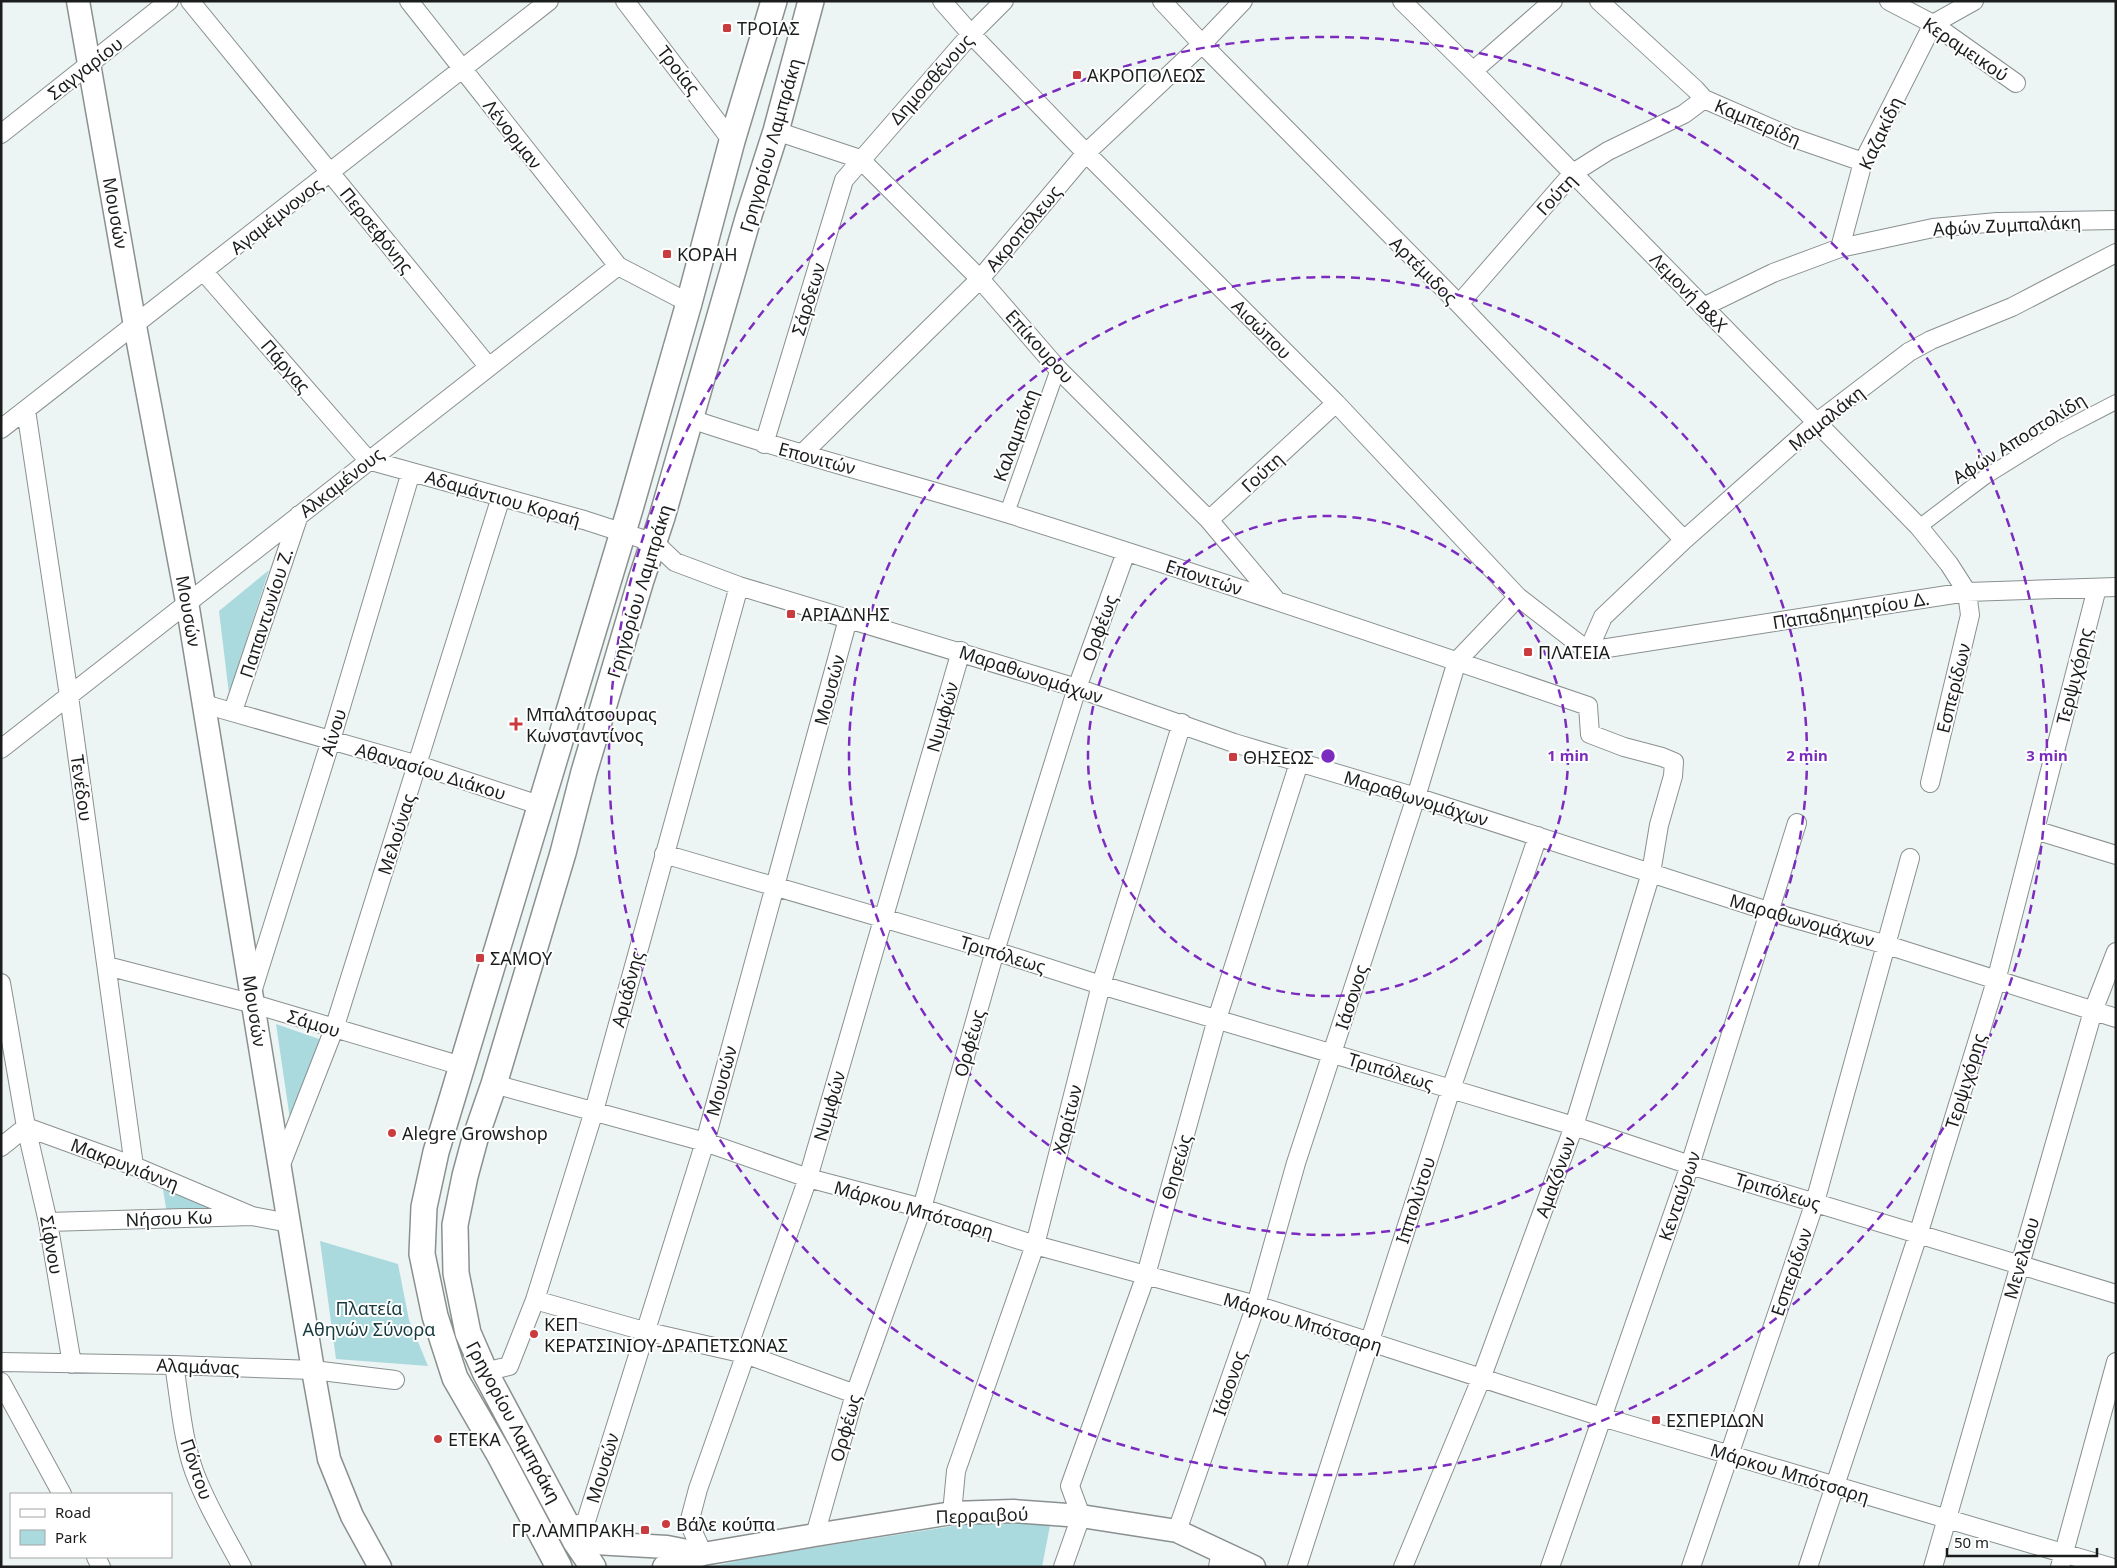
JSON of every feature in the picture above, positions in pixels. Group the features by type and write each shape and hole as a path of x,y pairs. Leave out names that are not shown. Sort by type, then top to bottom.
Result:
{"main road":[{"name":"Γρηγορίου Λαμπράκη","path":"593,1567 573,1535 486,1372 468,1333 456,1273 455,1226 475,1139 494,1084 563,853 584,772 641,580 638,538 689,304 732,141 774,1"},
{"name":"Γρηγορίου Λαμπράκη","path":"559,1567 455,1378 435,1316 424,1270 422,1254 424,1207 436,1152 542,806 638,538 691,419 749,215 776,131 811,1"}],"street":[{"name":"Μουσών","path":"78,1 187,602 329,1459 352,1516 380,1567"},
{"name":"Σαγγαρίου","path":"1,134 169,1"},
{"name":"Περσεφόνης","path":"190,1 488,366"},
{"name":"Λένορμαν","path":"409,1 618,266"},
{"name":"Αγαμέμνονος","path":"1,429 136,326 549,1"},
{"name":"Τροίας","path":"625,1 732,141"},
{"name":"Αισώπου","path":"942,1 971,34 1086,153 1336,403 1518,596 1588,650"},
{"name":"Δημοσθένους","path":"860,159 971,34 1004,1"},
{"name":"Αρτέμιδος","path":"1162,1 1458,304 1684,540"},
{"name":"Ακροπόλεως","path":"802,454 980,279 1086,153 1202,44 1243,1"},
{"name":"Λεμονή Β&Χ","path":"1402,1 1473,71 1919,527 1949,564 1967,592"},
{"path":"1473,71 1553,1"},
{"name":"Καμπερίδη","path":"1599,1 1704,99 1791,137 1864,162"},
{"name":"Κεραμεικού","path":"1889,1 1933,24 2016,83"},
{"path":"1933,24 1974,1"},
{"name":"Καζακίδη","path":"1840,248 1864,162 1933,24"},
{"name":"Γούτη","path":"1458,304 1573,173 1608,151 1684,114 1704,99"},
{"name":"Επίκουρου","path":"776,131 860,159 980,279 1058,369 1210,520 1277,601"},
{"name":"Σάρδεων","path":"764,444 844,180 860,159"},
{"name":"Αφών Ζυμπαλάκη","path":"1703,306 1773,274 1840,248 1933,228 1997,222 2116,220"},
{"name":"Μαμαλάκη","path":"1588,650 1604,617 1684,540 1816,423 1909,352 2012,308 2116,253"},
{"path":"618,266 689,304"},
{"name":"Αλκαμένους","path":"1,749 618,266"},
{"name":"Πάργας","path":"204,272 368,460"},
{"name":"Καλαμπόκη","path":"1007,513 1058,369"},
{"name":"Αφών Αποστολίδη","path":"1919,527 1985,477 2056,433 2116,402"},
{"name":"Γούτη","path":"1210,520 1336,403"},
{"name":"Τενέδου","path":"26,410 69,696 134,1166"},
{"name":"Επονιτών","path":"691,419 764,444 1007,513 1277,601 1588,706 1590,734 1624,747 1674,762 1673,776"},
{"name":"Αδαμάντιου Κοραή","path":"368,460 638,538"},
{"name":"Αίνου","path":"253,998 412,472"},
{"name":"Μελούνας","path":"280,1167 334,1029 501,497"},
{"name":"Παπαντωνίου Ζ.","path":"233,711 299,515"},
{"name":"Μαραθωνομάχων","path":"638,538 675,562 740,586 792,600 848,620 961,651 1077,688 1234,743 1416,797 1771,912 1888,945 2116,1018"},
{"name":"Ορφέως","path":"815,1535 855,1394 922,1208 995,951 1077,688 1126,552"},
{"name":"Αριάδνης","path":"486,1372 509,1366 536,1300 594,1111 740,586"},
{"name":"Παπαδημητρίου Δ.","path":"1588,650 1967,592 2116,587"},
{"name":"Τερψιχόρης","path":"1808,1567 1918,1235 1996,981 2097,588"},
{"name":"Εσπερίδων","path":"1930,784 1970,615 1967,592"},
{"name":"Ιάσονος","path":"1178,1531 1256,1306 1296,1163 1416,797 1457,661 1518,596"},
{"name":"Μουσών","path":"573,1535 586,1521 644,1331 705,1142 848,620"},
{"name":"Νυμφών","path":"703,1554 689,1523 698,1489 808,1178 961,651"},
{"name":"Αθανασίου Διάκου","path":"204,704 418,765 542,806"},
{"name":"Χαρίτων","path":"952,1513 956,1472 1035,1245 1101,985 1182,724"},
{"name":"Θησεώς","path":"1081,1516 1070,1486 1146,1275 1217,1019 1299,763"},
{"name":"Αμαζόνων","path":"1403,1567 1481,1378 1574,1126 1651,873 1659,826 1673,776"},
{"name":"Κενταύρων","path":"1550,1567 1690,1165 1771,912 1797,823"},
{"path":"2034,830 2116,856"},
{"name":"Ιππολύτου","path":"1297,1567 1451,1089 1538,836"},
{"name":"Τριπόλεως","path":"664,854 995,951 1101,985 1574,1126 1690,1165 2116,1294"},
{"name":"Εσπερίδων","path":"1691,1567 1816,1202 1888,945 1910,858"},
{"name":"Μενελάου","path":"1933,1567 2093,1011 2116,952"},
{"name":"Σάμου","path":"107,966 253,998 334,1029 462,1066"},
{"name":"Σίφνου","path":"1,983 26,1127 48,1222 72,1364"},
{"name":"Μάρκου Μπότσαρη","path":"494,1084 705,1142 808,1178 922,1208 1035,1245 1256,1306 1602,1417 1945,1520 2062,1560 2110,1567"},
{"path":"1,1147 26,1127"},
{"name":"Μακρυγιάννη","path":"26,1127 134,1166 252,1216"},
{"name":"Νήσου Κω","path":"48,1222 252,1216 289,1223"},
{"path":"536,1300 644,1331 745,1354 855,1394"},
{"name":"Αλαμάνας","path":"1,1362 313,1370 395,1380"},
{"path":"2062,1560 2116,1362"},
{"name":"Πόντου","path":"174,1365 186,1438 194,1470 208,1503 242,1567"},
{"path":"1,1382 61,1493"},
{"name":"Περραιβού","path":"664,1567 703,1554 952,1513 1013,1511 1081,1516 1178,1531 1219,1559 1254,1567"},
{"path":"1063,1567 1081,1516"},
{"name":"Περραιβού","path":"573,1535 667,1546 703,1554"}],"green space":[{"path":"269,570 229,694 219,611"},
{"path":"276,1024 322,1040 291,1126"},
{"path":"163,1189 222,1213 167,1214"},
{"name":"Πλατεία Αθηνών Σύνορα","path":"320,1241 398,1264 409,1320 428,1366 336,1359"},
{"path":"1052,1515 1042,1567 710,1567 760,1556 999,1519"}],"place":[{"name":"ΤΡΟΙΑΣ","path":"727,28"},
{"name":"ΑΚΡΟΠΟΛΕΩΣ","path":"1077,75"},
{"name":"ΚΟΡΑΗ","path":"667,254"},
{"name":"ΑΡΙΑΔΝΗΣ","path":"791,614"},
{"name":"ΠΛΑΤΕΙΑ","path":"1528,652"},
{"name":"Μπαλάτσουρας Κωνσταντίνος","path":"516,724"},
{"name":"ΘΗΣΕΩΣ","path":"1233,757"},
{"name":"ΣΑΜΟΥ","path":"480,958"},
{"name":"Alegre Growshop","path":"392,1133"},
{"name":"ΚΕΠ ΚΕΡΑΤΣΙΝΙΟΥ-ΔΡΑΠΕΤΣΩΝΑΣ","path":"534,1334"},
{"name":"ΕΣΠΕΡΙΔΩΝ","path":"1656,1420"},
{"name":"ΕΤΕΚΑ","path":"438,1439"},
{"name":"Βάλε κούπα","path":"666,1524"},
{"name":"ΓΡ.ΛΑΜΠΡΑΚΗ","path":"645,1530"}]}
